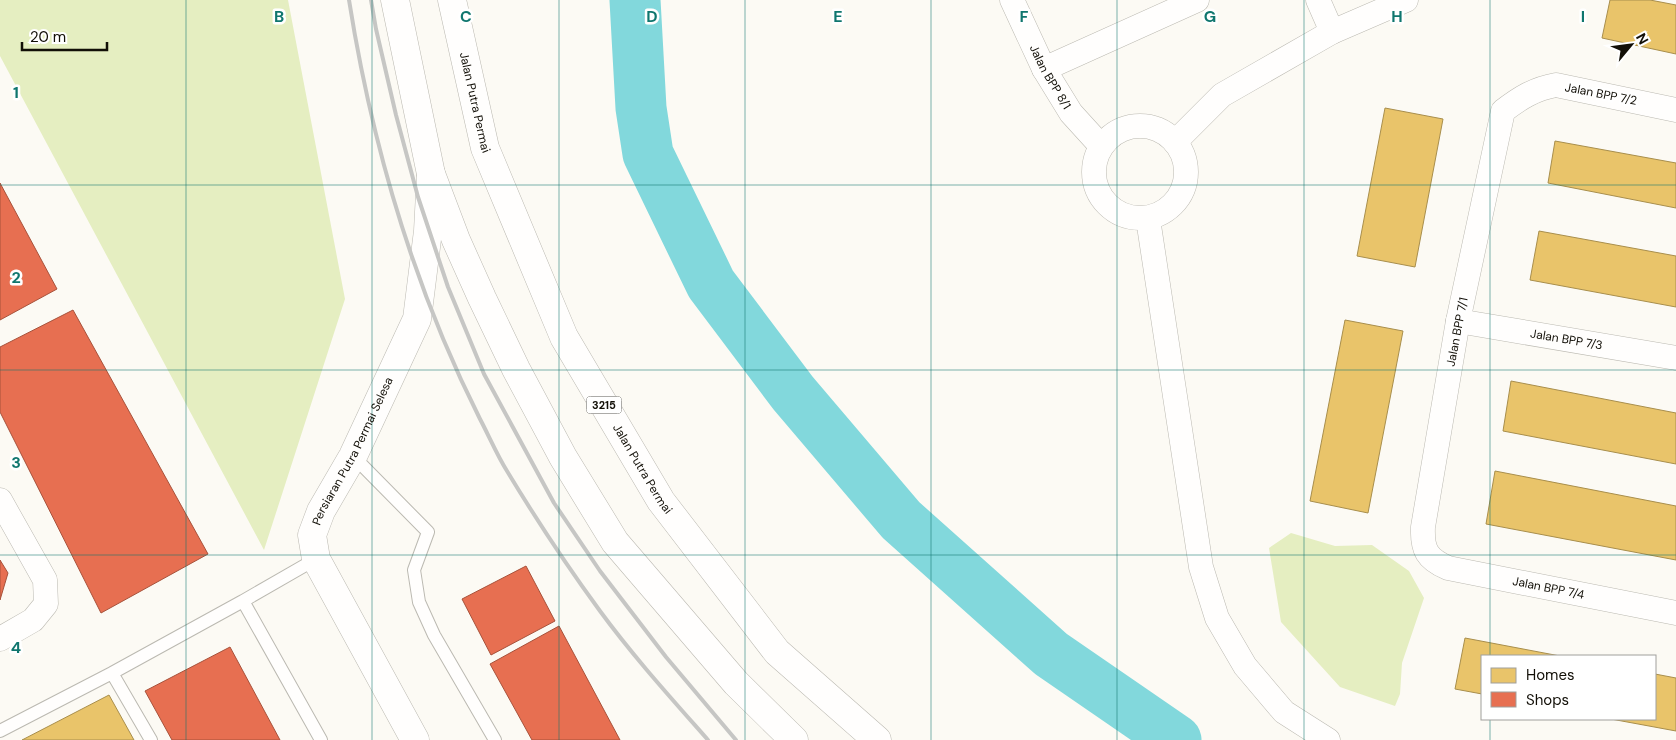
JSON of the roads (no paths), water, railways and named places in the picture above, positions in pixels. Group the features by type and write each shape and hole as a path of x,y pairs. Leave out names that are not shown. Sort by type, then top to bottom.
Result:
{"main road":[{"path":"395,0 430,174 456,240 516,369 562,457 615,542 736,683 794,740"},
{"name":"Jalan Putra Permai","path":"452,0 485,148 564,337 661,501 778,652 877,740"},
{"name":"Persiaran Putra Permai Selesa","path":"414,740 316,560 312,534 321,511 353,456 417,319 428,232 430,174"}],"street":[{"name":"Jalan BPP 8/1","path":"1012,0 1044,69 1071,113 1101,146"},
{"path":"1044,69 1174,5 1197,0"},
{"path":"1318,0 1332,32"},
{"path":"1175,142 1222,95 1332,32 1406,0"},
{"name":"Jalan BPP 7/2","path":"1503,111 1517,100 1539,88 1556,85 1676,110"},
{"name":"Jalan BPP 7/1","path":"1427,554 1422,540 1423,527 1458,321 1503,111"},
{"path":"1151,127 1164,133 1175,142 1183,154 1186,168 1185,182 1181,195 1172,206 1161,214 1148,219 1133,218 1118,213 1106,204 1097,191 1094,176 1095,160 1101,146 1123,128 1151,127"},
{"path":"1148,219 1201,567 1217,618 1244,666 1284,712 1328,740"},
{"name":"Jalan BPP 7/3","path":"1458,321 1676,358"},
{"path":"0,500 45,580 46,604 33,620 0,639"},
{"name":"Jalan BPP 7/4","path":"1427,554 1437,563 1448,568 1676,614"}],"lane":[{"path":"353,456 428,532 414,570 419,602 434,635 495,740"},
{"path":"0,731 112,673 316,560"},
{"path":"243,601 322,740"},
{"path":"112,673 151,740"}],"waterway":[{"path":"635,0 641,108 648,154 711,284 793,393 901,520 1051,654 1176,740"}],"railway":[{"path":"349,0 370,108 398,215 435,319 480,419 500,459 518,489 588,594 639,661 708,740"},
{"path":"371,0 396,115 418,197 448,287 484,374 554,503 600,571 666,657 736,740"}]}
